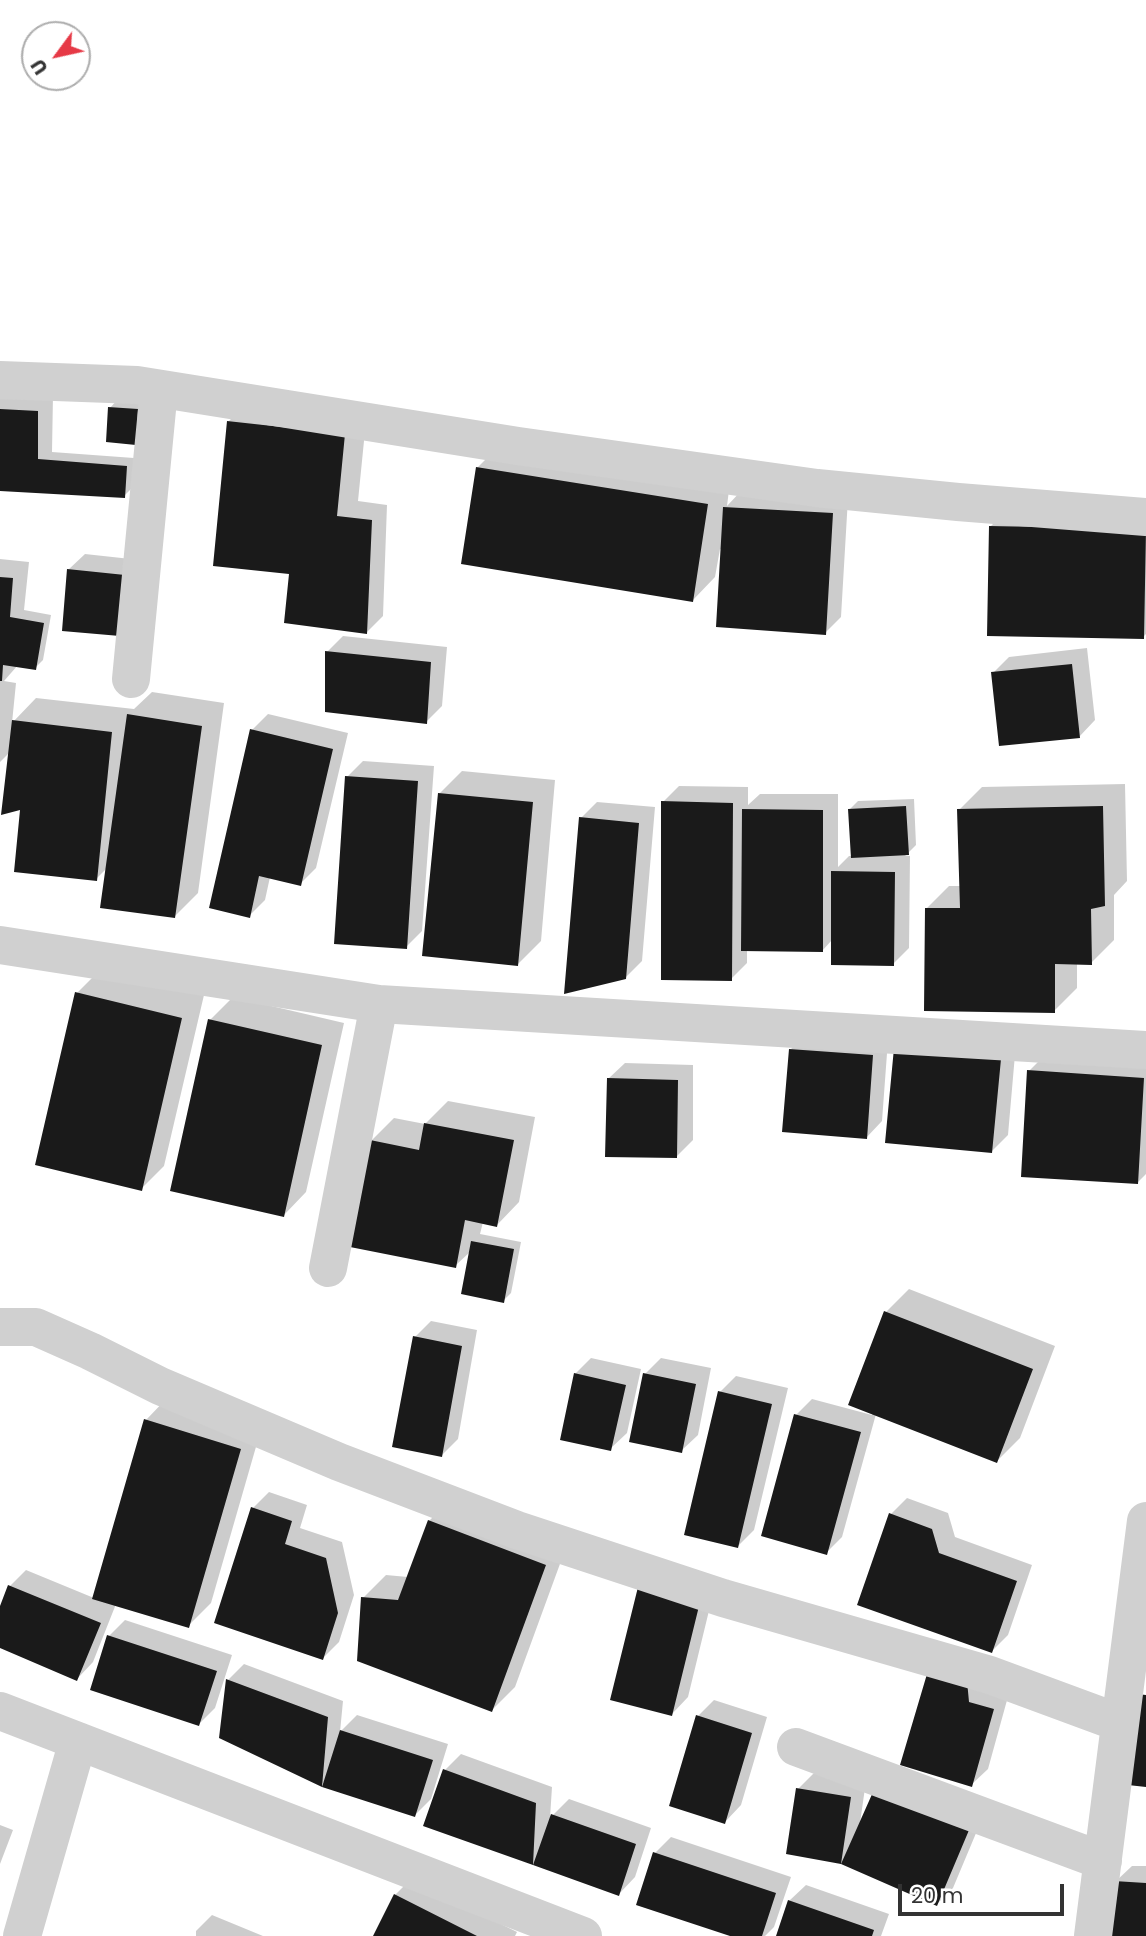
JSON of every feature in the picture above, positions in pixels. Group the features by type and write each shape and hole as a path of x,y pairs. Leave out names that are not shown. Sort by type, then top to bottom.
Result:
{"street":[{"path":"0,380 137,385 518,446 817,488 1146,517"},
{"path":"131,679 159,389"},
{"path":"0,945 379,1004 1146,1050"},
{"path":"328,1268 379,1004"},
{"path":"0,1327 36,1327 160,1386 339,1462 517,1530 723,1598 990,1675 1120,1723"},
{"path":"1093,1936 1146,1521"},
{"path":"0,1711 583,1936"},
{"path":"22,1936 78,1741"},
{"path":"796,1747 1103,1861"}],"building":[{"path":"108,407 138,409 136,445 106,442"},
{"path":"0,409 38,411 38,459 127,466 125,498 0,491"},
{"path":"227,421 345,434 337,516 372,520 367,634 284,623 289,574 213,566"},
{"path":"476,467 708,504 693,602 461,564"},
{"path":"723,507 833,513 826,635 716,627"},
{"path":"989,526 1146,529 1144,639 987,636"},
{"path":"67,569 125,575 120,636 62,631"},
{"path":"0,577 13,578 10,617 44,623 36,670 3,665 2,681 0,681"},
{"path":"325,651 431,662 427,724 325,712"},
{"path":"1072,664 1080,738 999,746 991,672"},
{"path":"127,714 202,726 175,918 100,908"},
{"path":"12,720 112,732 97,881 14,872 20,810 1,815"},
{"path":"250,729 333,749 301,886 259,876 250,918 209,908"},
{"path":"345,776 418,781 407,949 334,944"},
{"path":"438,793 533,802 518,966 422,956"},
{"path":"661,801 733,803 732,981 661,980"},
{"path":"906,806 909,855 851,858 848,809"},
{"path":"1103,806 1105,906 1091,909 1092,965 1055,964 1055,1013 924,1011 925,908 960,908 957,809"},
{"path":"742,809 823,810 823,952 741,951"},
{"path":"579,817 639,823 626,979 564,994"},
{"path":"831,871 895,872 894,966 831,965"},
{"path":"75,992 182,1018 142,1191 35,1165"},
{"path":"208,1019 322,1045 284,1217 170,1191"},
{"path":"894,1048 1001,1059 992,1153 885,1143"},
{"path":"789,1049 873,1055 867,1139 782,1132"},
{"path":"1027,1070 1144,1078 1138,1184 1021,1177"},
{"path":"607,1078 678,1080 677,1158 605,1157"},
{"path":"424,1123 514,1140 497,1227 465,1220 456,1268 350,1247 370,1140 419,1150"},
{"path":"471,1241 514,1249 504,1303 461,1294"},
{"path":"884,1311 1033,1369 997,1463 848,1405"},
{"path":"413,1336 462,1346 442,1457 392,1447"},
{"path":"574,1373 626,1385 611,1451 560,1440"},
{"path":"643,1373 696,1384 682,1453 629,1442"},
{"path":"718,1391 772,1404 738,1548 684,1535"},
{"path":"794,1414 861,1432 827,1555 761,1536"},
{"path":"144,1419 241,1449 189,1628 92,1599"},
{"path":"251,1507 292,1521 285,1544 326,1558 338,1613 323,1660 214,1623"},
{"path":"889,1513 932,1529 939,1553 1017,1581 992,1653 857,1605"},
{"path":"428,1520 546,1565 492,1712 357,1661 361,1597 398,1600"},
{"path":"8,1585 101,1623 77,1681 0,1648 0,1606"},
{"path":"638,1587 700,1602 672,1716 610,1700"},
{"path":"107,1635 217,1671 199,1726 90,1690"},
{"path":"966,1670 969,1702 994,1709 972,1787 900,1765 927,1674"},
{"path":"226,1679 328,1717 322,1787 219,1738"},
{"path":"1137,1694 1146,1695 1146,1787 1128,1785"},
{"path":"696,1715 752,1733 725,1824 669,1806"},
{"path":"340,1730 433,1760 415,1817 322,1787"},
{"path":"443,1769 536,1803 533,1865 423,1826"},
{"path":"877,1783 972,1823 937,1906 841,1864"},
{"path":"796,1788 851,1797 841,1864 786,1854"},
{"path":"551,1814 636,1844 619,1896 533,1865"},
{"path":"653,1852 776,1893 762,1936 730,1936 636,1905"},
{"path":"1114,1881 1146,1883 1146,1936 1111,1936"},
{"path":"394,1894 477,1936 373,1936"},
{"path":"788,1900 874,1930 872,1936 776,1936"}]}
